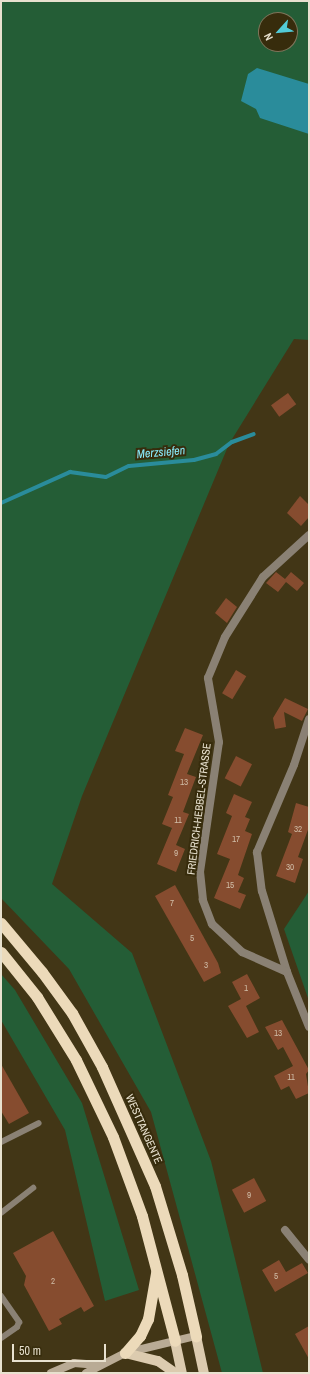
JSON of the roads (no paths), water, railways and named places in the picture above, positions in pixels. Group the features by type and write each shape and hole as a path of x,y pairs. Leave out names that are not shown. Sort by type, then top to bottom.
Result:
{"highway":[{"name":"WESTTANGENTE","path":"1,923 42,972 72,1013 102,1067 136,1140 165,1215 196,1336"},
{"path":"1,952 37,997 76,1060 113,1138 156,1264 175,1341"},
{"path":"125,1353 140,1336 148,1318 156,1264"}],"main road":[{"path":"86,1373 98,1365 125,1353 196,1336"},
{"name":"WESTTANGENTE","path":"196,1336 204,1373"},
{"path":"175,1341 182,1373"},
{"path":"125,1353 158,1361 175,1373"},
{"path":"51,1373 74,1363 98,1365"}],"street":[{"name":"FRIEDRICH-HEBBEL-STRASSE","path":"287,972 242,952 212,924 203,900 200,872 219,742 208,678 225,637 263,577 309,535"},
{"path":"309,719 294,765 257,852 262,891 287,972 309,1027"},
{"path":"285,1230 309,1260"}],"lane":[{"path":"1,1142 39,1123"},
{"path":"1,1213 33,1188"},
{"path":"1,1296 19,1322 17,1327 1,1338"}],"water":[{"path":"257,68 309,84 309,134 260,118 256,109 241,101 248,74"}],"waterway":[{"name":"Merzsiefen","path":"1,503 70,472 106,477 129,466 194,460 216,454 232,442 254,434"}]}
